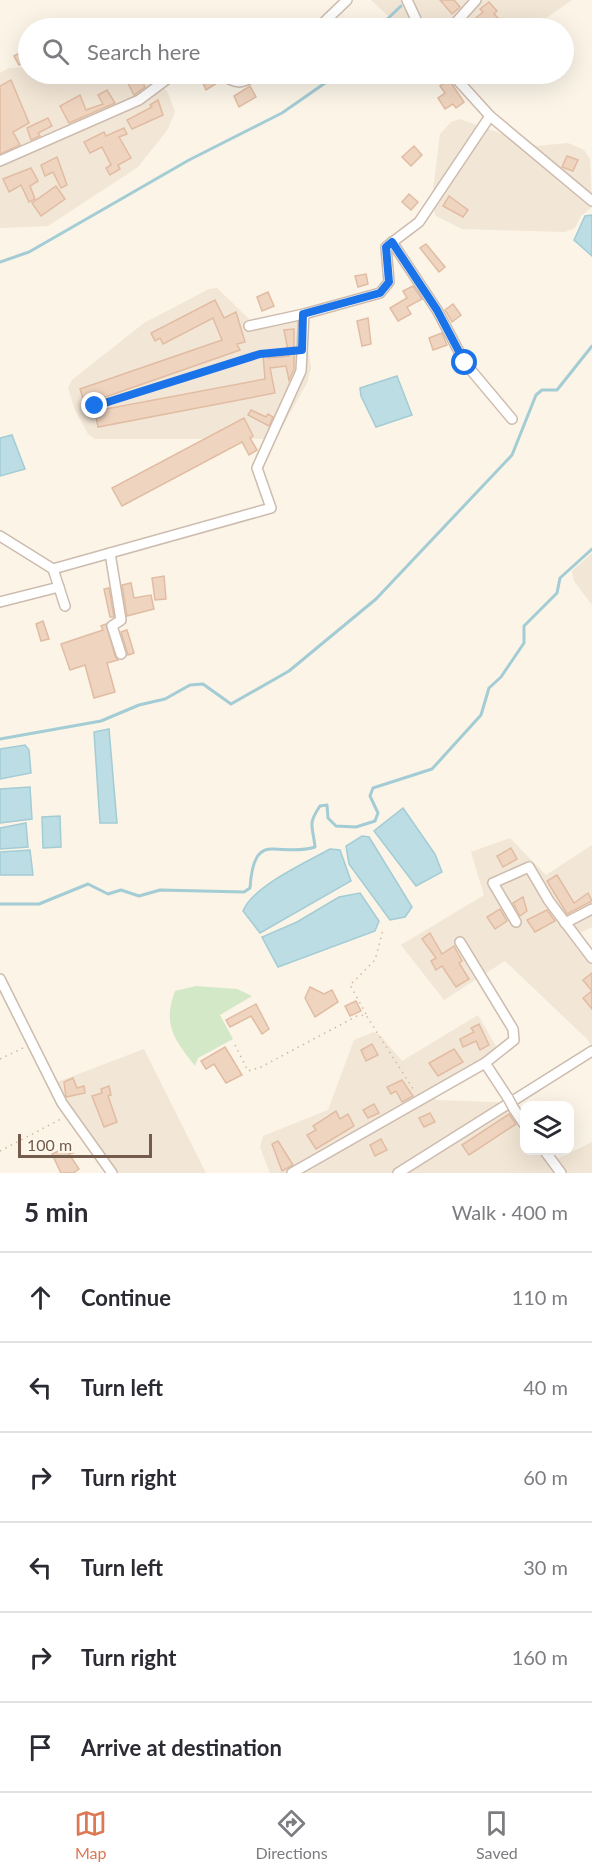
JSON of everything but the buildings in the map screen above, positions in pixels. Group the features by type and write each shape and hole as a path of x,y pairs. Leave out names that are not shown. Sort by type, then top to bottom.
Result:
{"street":[{"path":"328,18 347,0"},
{"path":"407,0 415,18"},
{"path":"460,18 476,0"},
{"path":"0,161 139,100 161,84"},
{"path":"461,84 490,117 592,201"},
{"path":"249,326 380,293 389,282 386,247 418,222 490,117"},
{"path":"392,242 437,310 465,363 512,419"},
{"path":"53,570 271,508 256,468 301,371 303,314"},
{"path":"0,536 53,570 65,606"},
{"path":"110,553 121,620 112,627 121,654"},
{"path":"0,602 59,586"},
{"path":"516,922 493,883 530,867 592,958"},
{"path":"566,923 592,909"},
{"path":"292,1173 485,1063 514,1040 513,1029 460,942"},
{"path":"0,979 31,1043 70,1114 112,1173"},
{"path":"398,1173 592,1051"},
{"path":"485,1063 520,1117"},
{"path":"548,1155 561,1173"}],"path":[{"path":"95,406 260,354 302,350"},
{"path":"383,930 375,960 350,985 419,1101"},
{"path":"235,1046 248,1071 261,1067 357,1016 366,1015"},
{"path":"0,1059 31,1043"},
{"path":"0,1150 70,1114"}],"shaded area":[{"path":"371,0 572,0 546,18 390,18"},
{"path":"9,68 18,68 18,84 160,84 168,93 175,112 168,129 138,167 48,226 0,228 0,73"},
{"path":"460,119 537,146 568,143 584,150 590,159 592,207 581,216 575,228 565,232 462,229 436,216 431,205 440,134 451,122"},
{"path":"217,288 251,321 301,314 304,344 308,350 311,368 307,383 277,436 269,439 95,439 88,434 75,410 68,388 72,380 144,323 209,289"},
{"path":"592,553 592,605 574,581 572,571"},
{"path":"510,838 546,875 592,845 592,927 572,937 592,965 592,1047 588,1040 505,961 444,1000 401,945 484,895 471,852"},
{"path":"478,1015 497,1048 429,1092 436,1100 517,1103 520,1107 520,1155 549,1155 553,1161 565,1155 574,1155 574,1151 592,1142 592,1173 270,1173 260,1147 263,1136 328,1110 354,1040 374,1032 380,1035 402,1061"},
{"path":"144,1049 206,1173 110,1173 52,1084"}],"green space":[{"path":"196,986 237,989 252,996 220,1015 233,1039 198,1058 195,1066 176,1040 170,1023 170,1013 175,991"}],"water":[{"path":"592,215 592,256 574,240 585,216"},
{"path":"397,376 412,415 376,427 361,396 360,388"},
{"path":"12,435 25,469 0,476 0,438"},
{"path":"109,729 117,823 100,823 94,732"},
{"path":"25,745 29,750 31,773 0,779 0,749"},
{"path":"30,787 32,819 0,823 0,789"},
{"path":"403,808 435,854 442,872 416,886 374,831"},
{"path":"60,816 61,847 43,848 42,817"},
{"path":"26,823 28,847 0,849 0,828"},
{"path":"362,836 369,837 412,907 405,917 390,920 349,864 346,846"},
{"path":"330,849 340,850 351,881 260,933 243,911 249,902 269,884"},
{"path":"30,850 33,875 0,875 0,852"},
{"path":"360,893 379,921 375,931 278,967 262,937 297,922 339,897"}],"waterway":[{"path":"388,18 401,6"},
{"path":"0,262 29,252 189,160 282,113 324,84"},
{"path":"0,739 101,721 139,705 165,699 190,685 203,684 231,704 289,671 376,599 512,455 536,395 542,390 557,390 592,346"},
{"path":"0,904 39,904 88,884 108,894 121,890 139,896 160,890 244,892 250,888 252,869 263,851 270,849 302,850 315,847 312,822 320,806 327,805 328,818 336,826 356,827 375,821 378,813 370,796 373,788 432,769 481,715 489,688 501,677 524,643 524,626 557,593 560,578 592,549"}],"route":[{"path":"95,406 207,373 260,354 302,350 303,314 380,293 389,282 386,247 392,242 437,310 465,363"}]}
